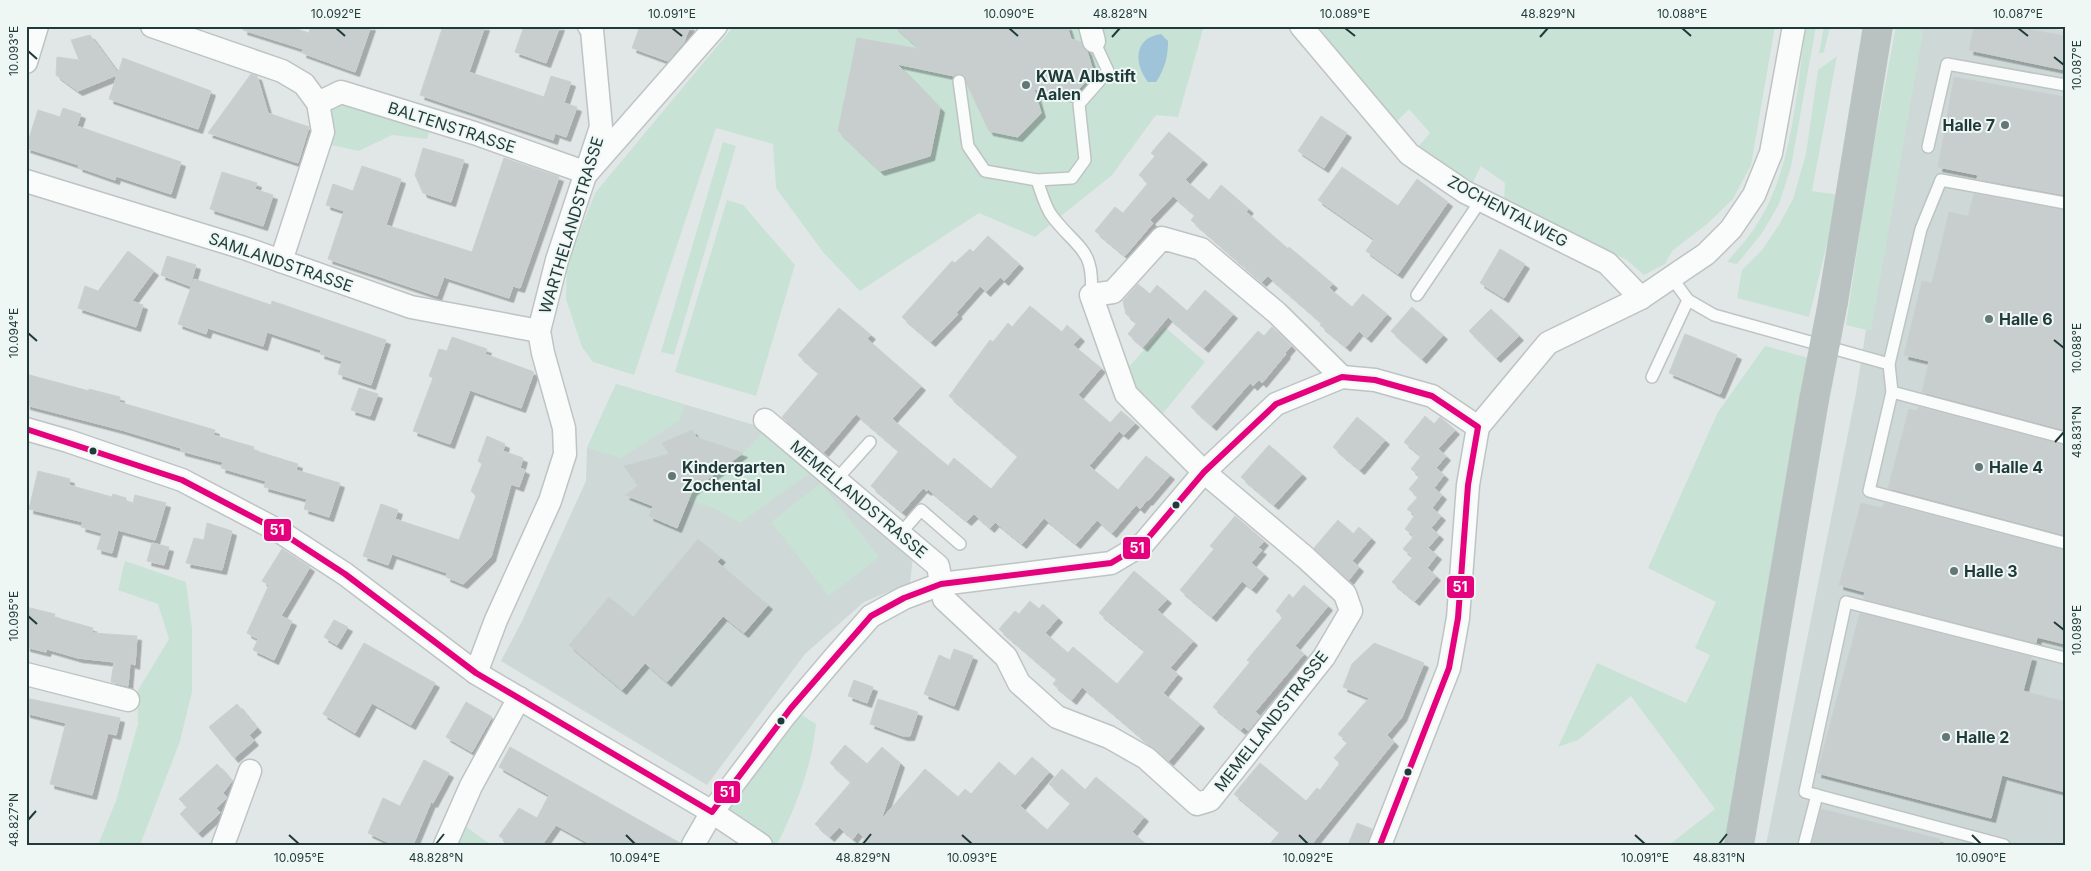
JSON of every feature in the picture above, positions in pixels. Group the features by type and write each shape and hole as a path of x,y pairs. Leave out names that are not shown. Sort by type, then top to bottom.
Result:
{"highway":[{"path":"1739,845 1814,400 1833,302 1878,26"}],"street":[{"path":"26,62 38,26"},
{"path":"152,26 282,71 304,84 318,103 323,132 281,261"},
{"name":"WARTHELANDSTRASSE","path":"476,674 496,620 550,501 564,454 564,428 543,353 539,331 558,260 601,127 592,30 589,26"},
{"path":"587,173 716,26"},
{"name":"ZOCHENTALWEG","path":"1301,26 1409,154 1465,192 1607,263 1641,298"},
{"path":"1380,845 1449,668 1458,618 1468,486 1478,427 1548,343 1641,298 1706,254 1731,229 1754,195 1771,153 1794,26"},
{"name":"BALTENSTRASSE","path":"318,103 341,92 474,133 587,173"},
{"name":"SAMLANDSTRASSE","path":"26,181 235,245 411,307 539,331"},
{"path":"1204,472 1126,394 1091,296 1113,292 1162,238 1201,249 1277,313 1342,376"},
{"path":"693,845 712,812 791,708 871,616 904,598 941,584 1111,563 1143,544 1204,472 1276,404 1342,376 1375,380 1432,396 1478,427"},
{"name":"MEMELLANDSTRASSE","path":"765,420 938,566 944,599 1006,657 1019,684 1057,718 1109,737 1146,758 1197,804 1210,800 1324,657 1351,611 1345,594 1306,558 1204,472"},
{"path":"26,429 68,441 182,480 279,531 345,574 476,674 712,812 761,845"},
{"path":"26,674 128,700"},
{"path":"445,845 471,786 519,698"},
{"path":"223,845 250,771"}],"lane":[{"path":"959,81 968,146 985,171 1037,180 1072,178 1084,160 1079,104 1108,71 1092,34"},
{"path":"1928,147 1947,64 2065,85"},
{"path":"1037,180 1051,215 1084,250 1093,276 1091,296"},
{"path":"2065,203 1941,180 1921,229 1888,364 1892,392 1869,491 2065,543"},
{"path":"1416,295 1481,200"},
{"path":"1672,278 1688,300 1714,315 1888,364"},
{"path":"1652,377 1688,300"},
{"path":"1892,392 2065,438"},
{"path":"836,480 870,442"},
{"path":"900,534 921,510 960,544"},
{"path":"2004,845 1805,792 1846,602 2065,658"},
{"path":"1804,845 1817,795"}],"shaded area":[{"path":"1914,26 2038,26 2065,31 2065,845 1766,845 1856,393"},
{"path":"616,384 761,427 913,556 910,583 864,602 805,654 707,785 501,661 522,621 586,481 587,448"}],"green space":[{"path":"734,26 1204,26 1178,117 1156,115 1112,175 1035,237 979,213 860,291 823,252 776,188 773,144 716,128 634,375 593,362 582,347 566,299 567,264 595,193"},
{"path":"1318,26 1775,26 1751,165 1733,199 1707,224 1672,251 1665,264 1644,275 1627,260 1504,201 1505,183 1481,166 1473,182 1418,147 1430,133 1409,109 1394,124"},
{"path":"1806,26 1816,26 1791,167 1779,204 1762,233 1737,264 1727,262 1754,229 1767,207 1777,183 1791,131"},
{"path":"1824,26 1830,26 1824,52 1819,54"},
{"path":"1896,26 1924,26 1871,331 1846,325 1868,177"},
{"path":"1837,56 1812,191 1839,195 1809,317 1737,298 1742,270 1762,250 1779,225 1793,199 1806,154 1818,70"},
{"path":"341,96 432,124 427,139 392,135 359,151 327,144 325,108"},
{"path":"723,142 736,146 674,355 661,352"},
{"path":"727,200 743,205 795,265 756,396 675,372"},
{"path":"1165,327 1205,362 1160,417 1131,391 1124,372"},
{"path":"1765,346 1816,360 1742,803 1726,845 1669,845 1715,809 1631,696 1578,740 1558,747 1597,663 1686,703 1710,655 1695,648 1716,602 1648,568 1718,412"},
{"path":"616,384 685,405 679,421 621,458 587,448"},
{"path":"765,430 814,470 740,523 714,508 681,499 743,453"},
{"path":"821,483 879,557 829,596 771,522"},
{"path":"125,561 186,582 192,629 192,692 180,741 140,845 98,845 116,801 138,724 137,692 169,639 158,604 118,590"},
{"path":"791,708 816,724 811,756 797,801 777,845 761,845 712,812"},
{"path":"461,823 491,845 450,845"}],"water":[{"path":"1161,34 1168,41 1165,62 1156,82 1148,82 1140,67 1139,53 1145,41 1152,36"}],"building":[{"path":"244,26 288,26 309,33 311,26 371,26 355,72 302,53 303,49 243,30"},
{"path":"443,26 485,26 469,72 544,97 551,76 571,82 564,103 577,107 566,137 555,133 553,140 420,95"},
{"path":"524,26 560,26 546,63 515,52"},
{"path":"640,26 690,26 684,42 668,61 632,48"},
{"path":"894,26 1067,26 1071,39 1081,42 1087,51 1094,74 1070,98 1034,89 1041,113 1018,137 989,131 962,74 954,76 897,64 940,108 930,156 880,171 838,131 857,38 920,49"},
{"path":"1974,26 2010,26 2065,36 2065,70 1969,50"},
{"path":"90,35 118,73 123,58 211,91 198,129 109,99 117,75 78,91 56,75 57,57 79,60 71,40"},
{"path":"251,74 257,76 268,113 309,127 298,163 208,133"},
{"name":"Halle 7","path":"1954,77 2065,97 2065,195 1977,179 1978,175 1938,167"},
{"path":"63,108 81,114 77,126 181,162 171,194 116,176 115,180 78,167 79,165 26,148 38,110 60,117"},
{"path":"1321,116 1347,133 1324,168 1298,151"},
{"path":"1169,132 1203,160 1185,180 1209,200 1221,185 1249,209 1246,212 1288,249 1289,247 1333,284 1329,288 1352,307 1363,294 1387,314 1367,338 1359,331 1346,347 1320,325 1322,323 1268,276 1262,282 1191,220 1195,215 1173,196 1150,220 1153,223 1125,256 1095,231 1115,207 1123,213 1148,183 1139,175 1155,156 1151,153"},
{"path":"423,148 464,160 451,202 423,193 415,175"},
{"path":"504,158 559,177 520,288 513,286 509,298 444,277 437,296 328,259 344,211 326,205 333,184 353,191 362,166 401,179 386,225 472,252"},
{"path":"1342,167 1398,206 1417,179 1448,202 1398,274 1366,251 1374,239 1318,200"},
{"path":"222,172 257,183 255,189 273,195 263,226 210,209"},
{"name":"Halle 6","path":"1974,194 2065,210 2065,430 1922,392 1929,361 1904,355 1922,281 1932,283 1949,212 1968,216"},
{"path":"988,236 1019,264 1004,281 1000,277 986,292 980,286 956,313 958,314 931,342 902,317 952,261 955,263 970,249 973,252"},
{"path":"1500,249 1525,264 1504,298 1480,283"},
{"path":"128,251 154,271 132,301 143,305 136,327 78,308 85,286 98,291"},
{"path":"167,256 196,265 190,286 161,275"},
{"path":"194,279 271,305 272,301 386,340 371,385 338,374 342,361 320,354 321,350 267,332 263,346 208,328 206,334 178,324"},
{"path":"1138,284 1150,294 1157,285 1187,311 1205,290 1233,314 1204,348 1168,317 1143,347 1128,334 1137,323 1126,314 1123,301"},
{"path":"1030,306 1062,332 1067,325 1080,337 1073,345 1101,368 1078,395 1110,423 1121,411 1135,423 1124,435 1119,431 1089,466 1118,490 1146,456 1170,475 1140,509 1136,505 1112,533 1097,520 1076,544 1044,518 1022,544 995,522 990,528 974,514 967,521 928,489 927,491 923,488 902,512 871,486 899,451 856,414 824,452 782,417 819,373 798,355 839,308 871,335 867,339 921,386 892,419 948,466 954,458 991,489 1018,456 949,396 990,340 993,342 1008,323 1012,327"},
{"path":"1412,307 1443,335 1422,359 1391,331"},
{"path":"1491,309 1519,336 1496,358 1469,331"},
{"path":"1272,327 1291,346 1262,383 1259,380 1253,386 1250,383 1212,426 1191,407 1258,331 1264,336"},
{"path":"1685,334 1737,355 1720,394 1669,373"},
{"path":"452,337 487,349 485,354 534,372 521,408 470,390 450,444 413,431 433,378 429,376 439,349 447,351"},
{"path":"26,374 89,391 89,389 120,397 119,402 215,430 213,435 254,447 253,450 298,464 296,470 340,483 329,517 304,509 307,499 264,487 266,481 221,468 223,462 181,451 181,448 122,430 26,405"},
{"path":"359,388 378,394 370,416 351,410"},
{"name":"Halle 4","path":"1918,407 2065,445 2065,535 1888,488 1909,409 1917,411"},
{"path":"1425,416 1434,424 1440,417 1455,430 1438,449 1446,456 1436,468 1444,475 1434,488 1442,495 1432,508 1441,516 1431,528 1439,535 1428,548 1437,555 1427,568 1436,576 1415,601 1392,582 1413,557 1403,549 1414,536 1405,529 1415,515 1407,509 1418,497 1409,489 1420,476 1411,469 1421,456 1404,442"},
{"path":"1357,417 1385,440 1360,470 1333,447"},
{"name":"Kindergarten Zochental","path":"692,430 696,437 743,453 692,491 677,528 649,516 653,506 625,495 638,486 624,466 669,454 662,443"},
{"path":"487,436 505,444 503,451 523,458 520,468 525,470 519,487 511,484 491,557 463,584 446,577 447,573 392,554 388,565 363,556 381,504 398,510 395,519 459,540 476,496 471,491 482,464 478,461"},
{"path":"1269,445 1302,474 1274,505 1241,477"},
{"path":"38,471 70,479 69,485 112,497 113,494 126,498 126,501 133,503 135,495 166,503 155,540 118,530 112,553 97,549 102,533 81,527 83,522 29,509"},
{"name":"Halle 3","path":"1861,503 1883,508 1884,503 2065,550 2065,644 2037,637 2036,643 1863,599 1865,592 1839,585"},
{"path":"1235,516 1264,541 1258,548 1262,550 1251,563 1264,574 1252,589 1242,581 1212,617 1180,590 1214,549 1210,546"},
{"path":"1338,520 1353,534 1359,527 1371,538 1352,561 1359,567 1349,580 1314,548"},
{"path":"207,523 232,531 222,570 186,563 194,538 204,540"},
{"path":"698,539 721,558 717,562 768,605 744,633 723,616 667,682 645,663 622,690 569,645 609,597 633,617"},
{"path":"152,543 169,547 164,565 147,561"},
{"path":"282,549 310,567 281,616 292,621 274,660 253,650 258,639 247,633 269,585 262,581"},
{"path":"1134,571 1167,599 1157,610 1193,641 1170,668 1178,674 1163,693 1200,724 1169,761 1082,687 1072,700 1053,684 1057,679 999,629 1015,611 1019,614 1030,601 1039,609 1043,604 1058,618 1045,633 1068,653 1073,647 1117,684 1145,651 1099,613"},
{"path":"1304,585 1328,606 1295,646 1304,654 1255,712 1260,716 1248,731 1244,727 1241,730 1213,707 1250,662 1247,660 1283,617 1276,611 1289,594 1293,598"},
{"path":"26,607 55,614 54,617 93,628 92,633 137,636 135,665 130,663 128,686 111,682 114,662 78,658 47,649 46,652 26,647"},
{"name":"Halle 2","path":"1860,613 2032,657 2023,691 2065,702 2065,792 2002,775 1991,818 1817,773"},
{"path":"334,620 348,627 337,645 324,637"},
{"path":"364,643 435,683 411,725 372,703 355,733 323,714"},
{"path":"1374,643 1424,663 1402,717 1387,735 1394,742 1311,845 1269,845 1280,832 1234,794 1260,763 1306,801 1317,788 1320,790 1340,763 1334,758 1348,742 1338,734 1369,698 1343,687 1352,664"},
{"path":"954,649 973,656 954,706 924,694 939,655 950,660"},
{"path":"854,680 873,687 867,703 848,696"},
{"path":"26,698 120,718 116,735 108,733 92,795 50,784 66,723 26,713"},
{"path":"878,699 918,712 910,736 903,736 870,724"},
{"path":"466,702 492,717 472,752 446,737"},
{"path":"237,704 257,728 249,735 254,741 234,758 209,727"},
{"path":"845,745 867,764 882,747 900,763 881,820 925,769 958,797 965,789 971,794 999,762 1015,776 1032,757 1049,772 1020,806 1047,830 1071,803 1049,784 1062,769 1085,790 1096,777 1144,817 1132,832 1147,845 860,845 865,838 858,832 853,839 839,827 830,837 815,824 851,782 830,763"},
{"path":"510,747 680,843 680,845 592,845 556,825 542,845 511,845 499,836 519,808 537,818 549,795 499,767"},
{"path":"424,760 449,773 433,803 431,802 413,845 394,845 368,833 383,798 400,806"},
{"path":"217,764 232,781 223,793 227,797 226,799 216,808 220,813 198,833 180,814 187,807 179,799"},
{"path":"1821,809 1940,839 1939,845 1812,845"},
{"path":"1357,823 1372,829 1367,845 1348,845"}],"transit line":[{"name":"51","path":"26,429 182,480 279,531 345,574 476,673 712,812 791,708 871,616 904,598 941,584 1111,563 1143,544 1204,472 1276,404 1342,377 1375,380 1432,396 1478,427 1468,485 1458,618 1449,668 1380,845"}],"place":[{"name":"KWA Albstift Aalen","path":"1026,85"},
{"name":"Halle 7","path":"2005,125"},
{"name":"Halle 6","path":"1989,319"},
{"name":"Halle 4","path":"1979,467"},
{"name":"Kindergarten Zochental","path":"672,476"},
{"name":"Halle 3","path":"1954,571"},
{"name":"Halle 2","path":"1946,737"}]}
